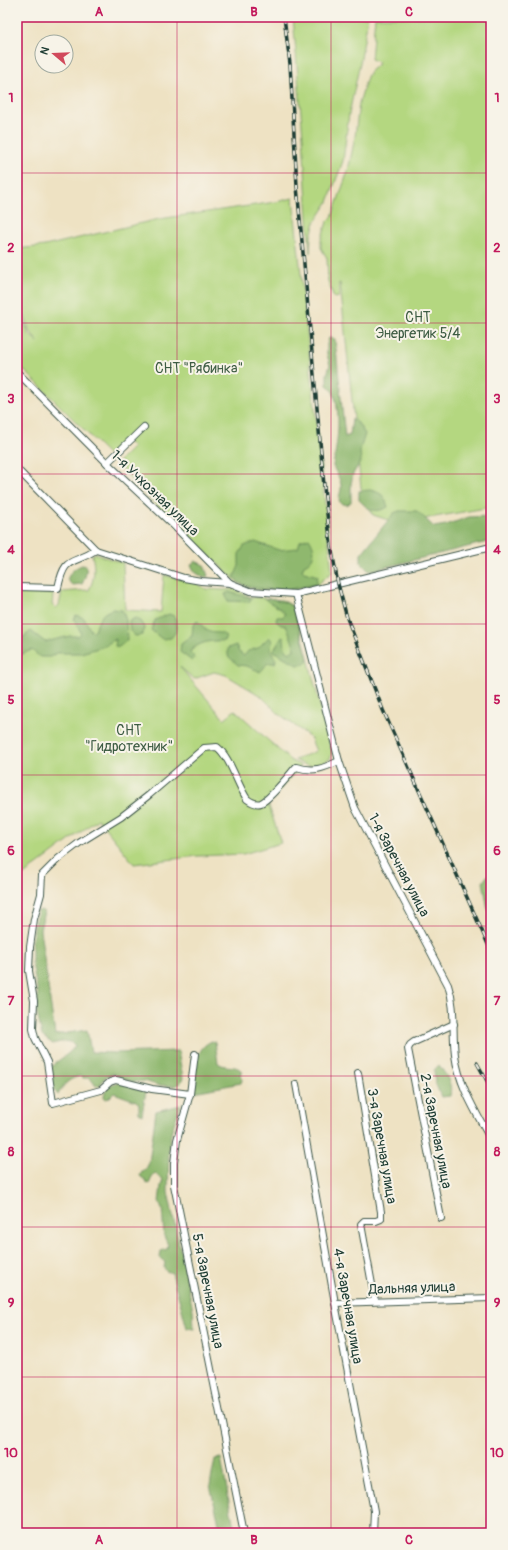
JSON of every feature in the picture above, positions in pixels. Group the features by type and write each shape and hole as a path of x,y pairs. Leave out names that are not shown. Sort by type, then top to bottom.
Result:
{"street":[{"name":"1-я Учхозная улица","path":"17,372 107,463 171,523 230,583 250,591 296,594 491,547"},
{"path":"107,463 144,427"},
{"path":"17,469 96,550 184,578 230,583"},
{"path":"17,587 58,588 60,575 68,562 86,556 96,550"},
{"name":"1-я Заречная улица","path":"296,594 339,761 356,808 448,985 454,1008 455,1054 458,1072 465,1092 491,1140"},
{"path":"190,1094 152,1090 116,1080 110,1082 101,1090 53,1103 47,1062 35,1038 33,1029 34,1001 29,971 30,947 34,919 41,894 42,875 58,859 121,817 204,748 217,747 220,749 247,799 256,804 260,804 268,799 296,767 312,770 323,768 339,761"},
{"name":"2-я Заречная улица","path":"441,1218 408,1049 414,1042 454,1024"},
{"name":"5-я Заречная улица","path":"195,1054 190,1094 176,1140 174,1185 244,1533"},
{"name":"3-я Заречная улица","path":"358,1073 381,1212 381,1218 378,1220 364,1220 361,1224 375,1301"},
{"name":"4-я Заречная улица","path":"296,1084 334,1303 374,1512 373,1533"},
{"name":"Дальняя улица","path":"334,1303 491,1298"}],"green space":[{"path":"293,17 368,17 349,114 343,161 328,202 315,222 311,236 310,253 303,137"},
{"name":"СНТ Энергетик 5/4","path":"375,17 491,17 491,507 412,521 391,521 373,515 361,488 340,283 339,297 334,298 328,281 327,258 321,248 321,240 327,222 332,217 348,171 355,137 359,103 367,77 370,71 379,62 371,59"},
{"name":"СНТ \"Рябинка\"","path":"293,198 332,572 317,585 286,592 257,590 238,583 136,485 120,466 119,461 133,447 125,439 109,455 17,363 17,304 29,334 38,342 29,330 17,292 17,249 45,246 159,219 276,202"},
{"path":"329,338 335,339 345,437 350,435 352,419 358,423 365,434 360,450 361,461 353,474 351,484 351,502 347,505 340,503 339,498 341,483 333,466 338,419 336,400 333,391 327,385 327,374 330,365 327,354 327,344"},
{"path":"370,490 382,495 388,507 379,510 372,510 359,500 359,491"},
{"path":"399,511 417,511 434,527 446,525 469,517 491,516 491,541 369,571 361,563 361,554 394,513"},
{"path":"309,538 313,546 314,553 311,560 304,565 302,570 318,576 316,584 287,590 274,590 250,587 241,584 234,577 239,566 239,554 244,546 255,542 279,550 298,548 300,541"},
{"name":"СНТ \"Гидротехник\"","path":"96,553 123,563 125,610 161,612 164,575 196,583 206,589 234,589 251,597 282,600 291,605 296,611 332,753 330,759 312,766 305,765 295,760 316,751 310,737 278,713 261,696 226,675 214,672 194,679 180,667 224,719 235,710 290,760 301,766 268,803 281,843 243,854 198,856 134,864 98,819 17,880 17,592 53,594 52,605 56,608 59,605 62,592 89,590 94,573 92,555"},
{"path":"195,561 204,565 208,576 204,578 195,572 191,565"},
{"path":"82,565 86,566 86,575 82,584 72,585 67,580 68,577 77,567"},
{"path":"229,592 251,598 250,602 228,601 225,594"},
{"path":"269,598 287,603 293,608 308,658 305,664 298,665 273,651 282,637 284,638 285,648 289,653 295,649 286,626 281,625 276,621 277,617 283,617 285,614 281,609 265,599"},
{"path":"113,609 122,610 126,620 127,640 119,647 115,646 116,639 102,647 81,653 57,653 50,657 40,657 32,650 17,656 17,642 31,631 45,642 70,636 78,636 81,633 74,619 76,615 84,618 91,631 94,632 103,615"},
{"path":"169,614 174,616 177,630 171,638 162,639 151,630 155,620"},
{"path":"135,618 140,621 145,629 142,635 135,636 130,631 129,621"},
{"path":"197,621 208,631 226,636 224,641 206,642 197,646 190,652 194,659 192,661 180,652 181,644 192,636 193,625"},
{"path":"269,637 272,640 271,651 276,660 275,663 267,664 260,672 247,666 238,665 228,656 228,648 236,645 239,652 244,656 248,651 258,648"},
{"path":"491,874 491,913 488,909 483,882 487,876"},
{"path":"41,910 44,912 40,930 55,1035 87,1030 91,1052 114,1053 178,1051 183,1078 180,1084 173,1086 157,1085 144,1081 134,1082 112,1074 105,1077 100,1085 96,1086 90,1078 83,1078 81,1076 73,1078 67,1082 58,1095 54,1089 52,1081 52,1066 75,1045 67,1042 53,1044 42,1036 37,1013 38,994 32,963 32,938 38,911"},
{"path":"17,1006 21,1061 17,1062"},
{"path":"212,1041 215,1042 218,1063 224,1066 236,1067 241,1070 241,1083 194,1092 195,1071 198,1056 201,1050"},
{"path":"439,1065 450,1084 450,1096 441,1097 435,1082 434,1070"},
{"path":"116,1083 121,1083 146,1091 142,1115 139,1113 139,1104 136,1101 114,1093 109,1098 106,1099 104,1097 107,1088"},
{"path":"181,1105 172,1129 169,1145 168,1192 193,1310 194,1329 187,1328 172,1273 166,1271 164,1268 165,1262 160,1258 161,1251 167,1249 168,1245 164,1236 162,1208 159,1202 163,1180 155,1173 149,1184 146,1183 140,1176 149,1163 156,1111"},
{"path":"221,1458 235,1533 221,1533 210,1485 215,1459"}],"railway":[{"path":"284,17 290,64 297,186 325,497 331,546 338,584 347,618 383,710 491,951"},
{"path":"477,1063 491,1088"}]}
